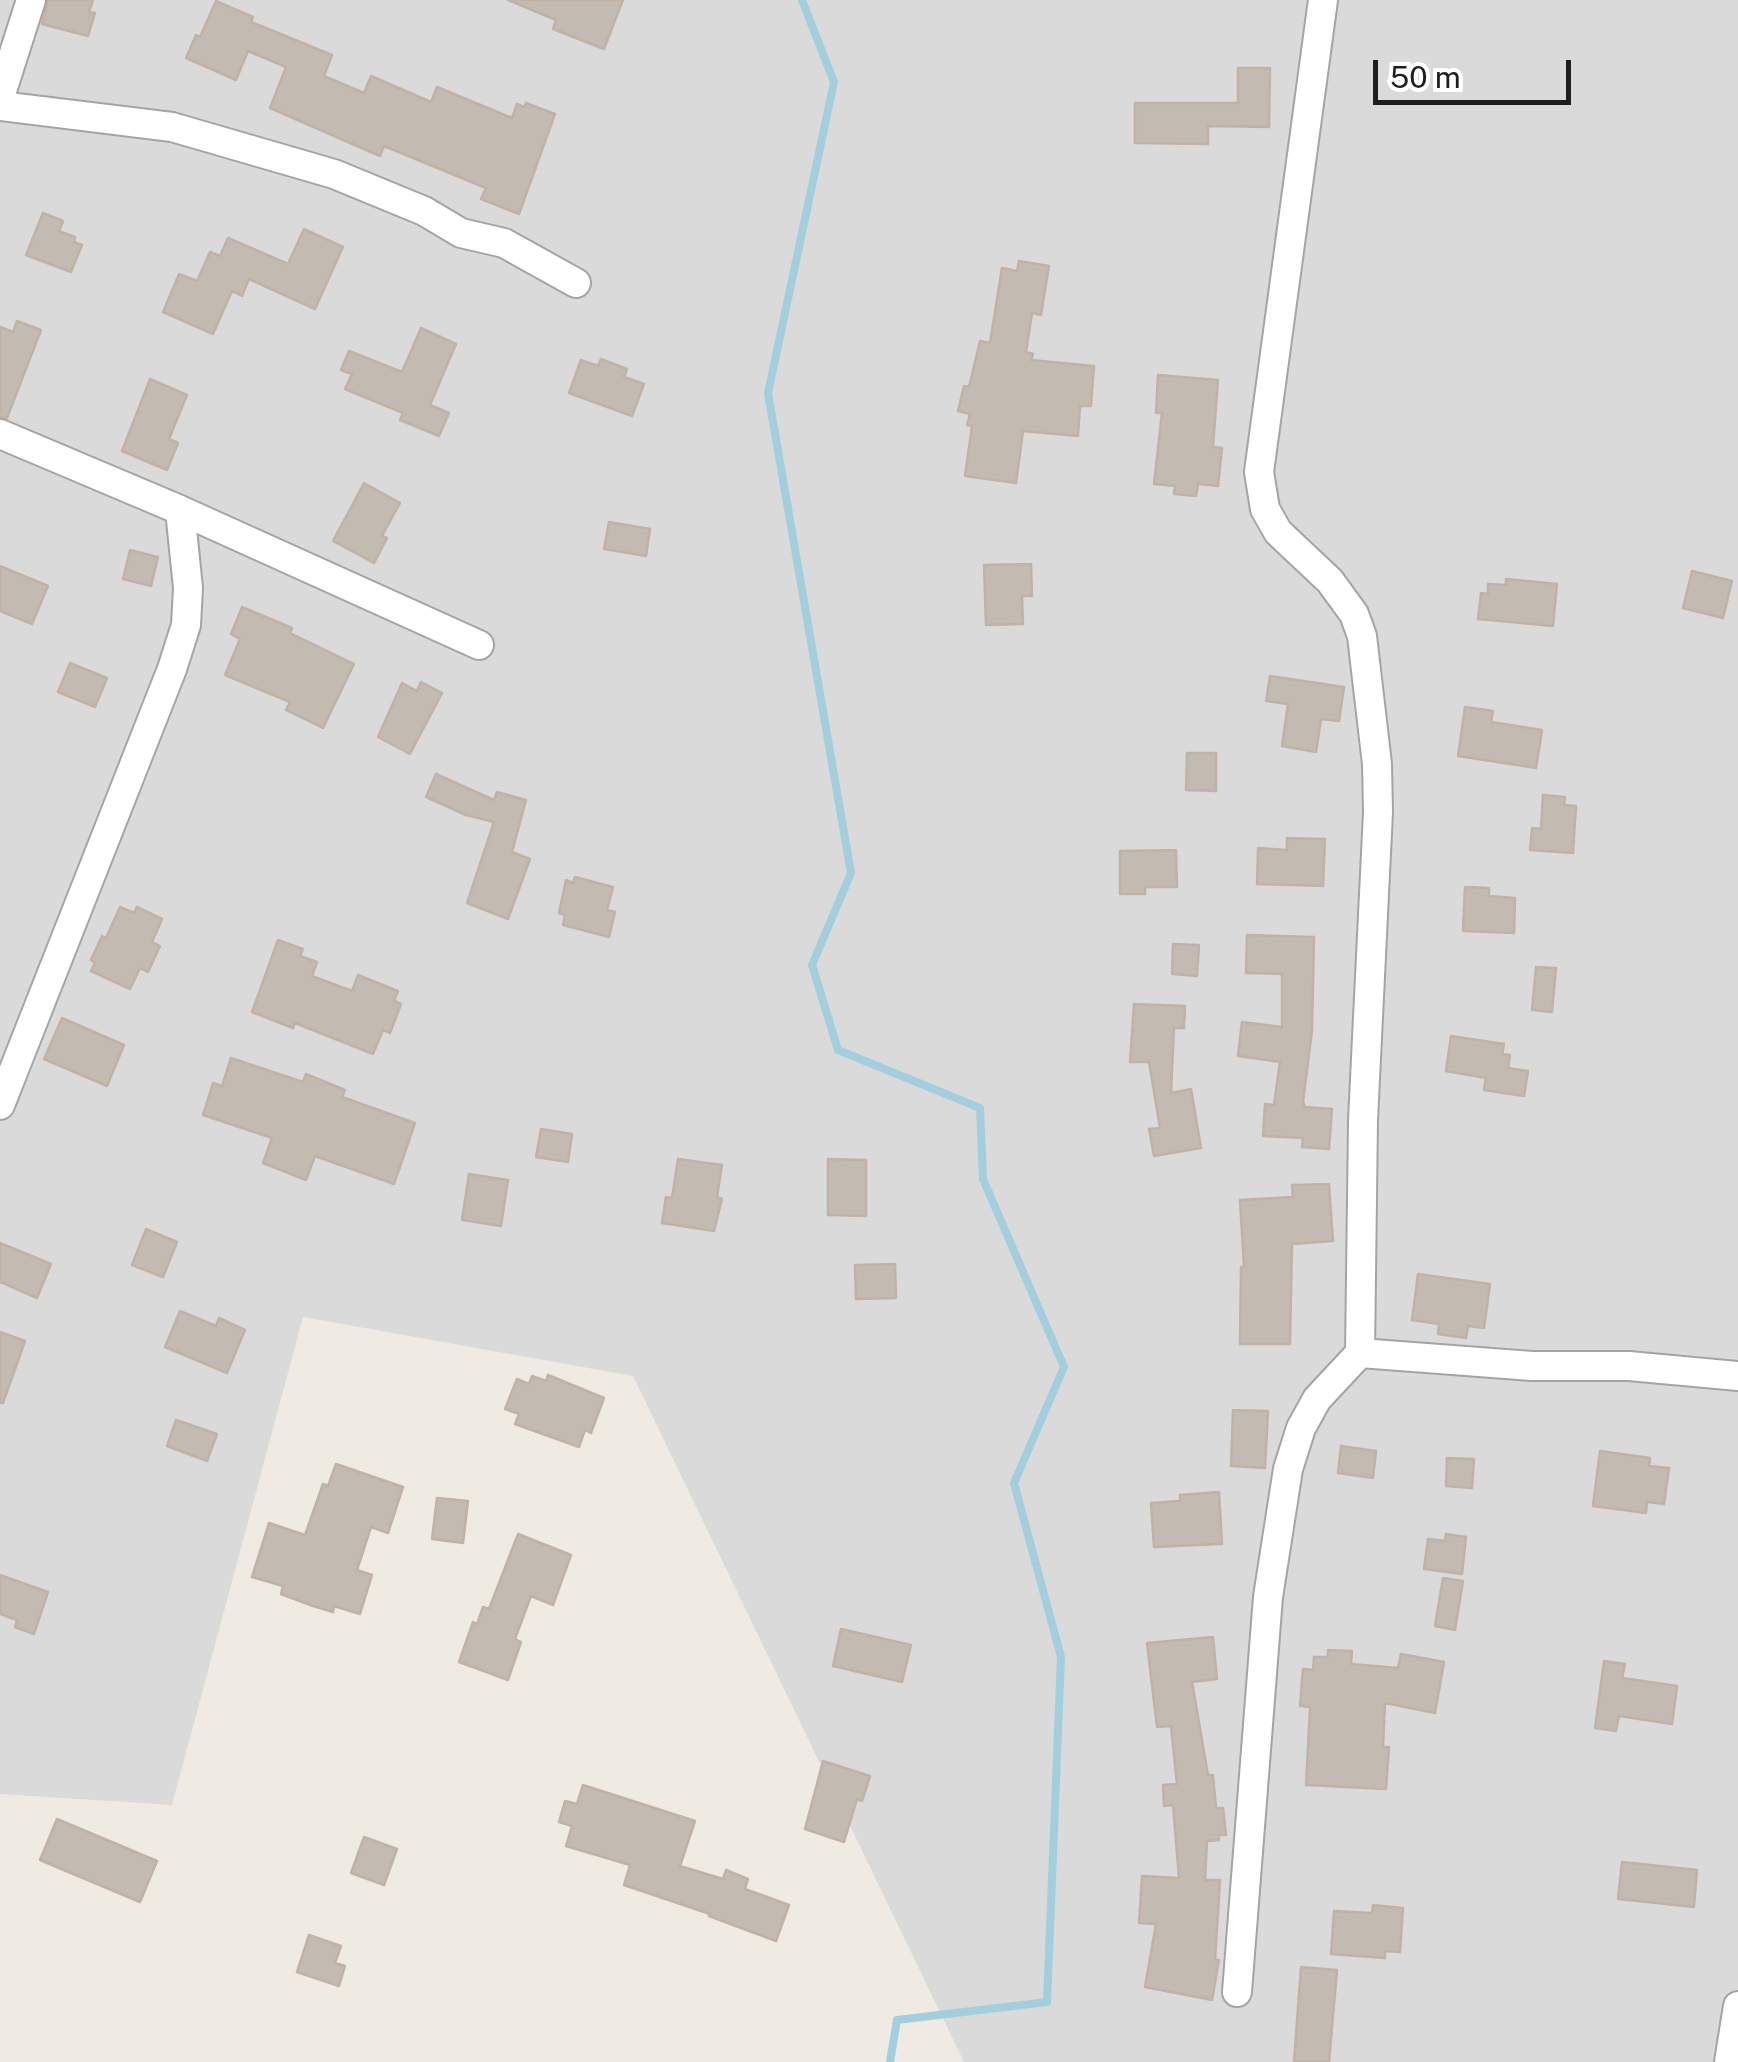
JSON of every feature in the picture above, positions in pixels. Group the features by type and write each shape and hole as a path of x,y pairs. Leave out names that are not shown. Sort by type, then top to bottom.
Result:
{"street":[{"path":"0,97 31,0"},
{"path":"1238,1992 1268,1597 1288,1468 1317,1399 1360,1352 1362,1120 1378,812 1377,764 1362,636 1354,614 1330,580 1278,532 1265,509 1259,472 1323,0"},
{"path":"0,106 172,127 334,174 424,211 461,233 504,243 576,283"},
{"path":"0,434 180,510 479,645"},
{"path":"0,1105 186,625 188,588 180,510"},
{"path":"1360,1352 1532,1366 1629,1366 1738,1376"},
{"path":"1733,2050 1738,2006"}],"shaded area":[{"path":"0,0 1738,0 1738,2062 964,2062 633,1376 303,1317 172,1805 0,1794"}],"building":[{"path":"48,0 93,0 89,12 95,13 88,36 42,24"},
{"path":"508,0 623,0 604,49 553,29 556,20"},
{"path":"216,1 253,17 251,22 332,55 324,76 364,93 371,76 431,102 437,87 512,118 517,104 524,107 526,103 555,114 519,214 481,199 486,188 384,146 380,156 270,108 286,67 248,51 236,80 186,58"},
{"path":"1238,68 1270,68 1269,127 1208,126 1208,144 1135,143 1135,103 1238,103"},
{"path":"43,213 63,221 59,231 75,237 74,242 82,245 71,272 26,255"},
{"path":"304,229 343,247 315,309 249,279 242,296 232,291 213,334 163,312 179,274 197,281 210,252 220,256 228,238 288,264"},
{"path":"1019,261 1049,266 1041,315 1032,313 1026,352 1033,354 1031,360 1094,366 1091,406 1080,406 1078,436 1023,431 1016,483 965,476 972,426 967,425 970,414 958,411 964,386 969,387 980,341 990,343 1002,268 1017,271"},
{"path":"17,321 41,330 7,418 0,417 0,327 13,332"},
{"path":"421,328 456,344 430,405 449,413 439,436 400,420 403,413 345,389 352,374 341,370 349,351 402,372"},
{"path":"601,359 627,369 624,377 644,384 632,416 569,393 581,360 598,366"},
{"path":"1158,375 1218,380 1213,447 1222,448 1218,486 1198,484 1196,496 1174,494 1175,486 1154,484 1162,413 1156,413"},
{"path":"150,379 187,395 169,439 178,443 167,470 122,451"},
{"path":"364,483 400,503 382,536 387,538 374,563 333,541"},
{"path":"609,522 650,529 646,556 604,549"},
{"path":"130,550 158,557 151,586 123,579"},
{"path":"1031,564 1032,596 1022,596 1023,624 986,625 984,565"},
{"path":"0,566 48,586 32,624 0,611"},
{"path":"1692,571 1732,581 1723,618 1683,608"},
{"path":"1506,579 1557,584 1553,626 1478,619 1481,593 1488,594 1488,584 1506,585"},
{"path":"242,607 292,628 290,633 354,664 323,728 286,710 290,702 225,675 240,639 231,634"},
{"path":"70,663 107,678 95,707 58,692"},
{"path":"1270,676 1344,687 1339,721 1321,719 1316,752 1282,746 1288,704 1266,701"},
{"path":"421,682 442,693 410,754 378,737 402,683 417,691"},
{"path":"1465,707 1493,711 1491,722 1542,730 1536,768 1458,756"},
{"path":"1187,753 1216,753 1216,791 1186,790"},
{"path":"436,774 494,800 497,792 526,800 512,852 530,859 508,919 467,903 494,822 466,815 426,797"},
{"path":"1543,795 1565,797 1564,805 1576,806 1573,853 1530,850 1532,828 1541,829"},
{"path":"1287,838 1325,839 1323,886 1257,884 1258,848 1287,850"},
{"path":"1176,850 1177,887 1145,887 1145,894 1120,894 1120,851"},
{"path":"575,877 613,887 607,910 615,912 609,937 563,925 565,915 559,913 566,880 573,883"},
{"path":"1465,887 1489,888 1489,896 1515,898 1514,933 1463,931"},
{"path":"120,907 134,913 137,907 162,919 152,942 160,946 148,972 140,968 130,989 91,971 95,963 91,960"},
{"path":"1247,935 1314,937 1312,1030 1303,1102 1305,1107 1332,1109 1329,1149 1302,1147 1303,1138 1263,1136 1265,1104 1274,1105 1280,1062 1238,1056 1242,1022 1282,1027 1282,974 1246,973"},
{"path":"278,940 303,949 300,956 317,962 312,976 352,991 358,975 398,991 394,1001 401,1004 390,1033 383,1030 373,1054 295,1023 293,1028 252,1012"},
{"path":"1173,944 1199,945 1197,976 1172,974"},
{"path":"1536,967 1556,968 1552,1012 1532,1010"},
{"path":"1134,1004 1185,1006 1184,1028 1174,1028 1171,1093 1191,1089 1201,1148 1154,1156 1149,1129 1160,1128 1149,1062 1130,1062"},
{"path":"62,1018 124,1045 107,1086 44,1059"},
{"path":"1451,1036 1504,1044 1502,1054 1510,1055 1508,1068 1528,1071 1524,1096 1484,1090 1486,1078 1446,1071"},
{"path":"231,1058 303,1082 306,1074 345,1090 342,1097 415,1123 394,1184 315,1156 306,1180 263,1163 272,1138 203,1115 213,1083 222,1086"},
{"path":"541,1129 572,1134 568,1162 536,1157"},
{"path":"678,1159 722,1165 717,1197 722,1199 714,1231 662,1223 666,1197 672,1198"},
{"path":"828,1159 866,1160 866,1216 828,1215"},
{"path":"469,1174 508,1180 501,1226 462,1220"},
{"path":"1329,1184 1333,1241 1292,1244 1290,1344 1240,1344 1244,1267 1240,1200 1293,1197 1292,1185"},
{"path":"146,1229 177,1242 163,1277 132,1265"},
{"path":"0,1243 51,1264 37,1298 0,1282"},
{"path":"895,1264 896,1298 856,1299 855,1265"},
{"path":"1418,1274 1490,1284 1484,1328 1468,1326 1466,1338 1438,1334 1439,1324 1412,1320"},
{"path":"180,1311 216,1326 219,1318 245,1330 227,1373 165,1347"},
{"path":"0,1332 25,1341 3,1403 0,1403"},
{"path":"548,1375 604,1398 591,1433 585,1430 579,1447 515,1424 519,1414 505,1409 517,1379 529,1384 532,1376 546,1381"},
{"path":"1233,1410 1268,1411 1265,1468 1231,1466"},
{"path":"176,1420 217,1434 207,1461 167,1446"},
{"path":"1341,1446 1376,1451 1373,1478 1338,1473"},
{"path":"1600,1451 1650,1458 1649,1466 1669,1468 1664,1504 1647,1502 1646,1513 1593,1506"},
{"path":"1447,1458 1474,1459 1472,1488 1446,1486"},
{"path":"336,1464 403,1487 388,1533 371,1527 357,1570 372,1575 360,1614 334,1606 333,1612 313,1606 281,1594 283,1586 252,1577 269,1523 305,1535 323,1484 328,1486"},
{"path":"1219,1492 1222,1544 1154,1547 1151,1503 1180,1501 1180,1495"},
{"path":"437,1498 468,1501 463,1543 432,1539"},
{"path":"518,1534 571,1555 553,1605 531,1596 515,1639 521,1642 508,1680 459,1662 473,1622 477,1624 483,1607 489,1609"},
{"path":"1446,1534 1466,1537 1462,1574 1424,1569 1428,1539 1445,1541"},
{"path":"0,1575 48,1592 34,1634 15,1627 17,1620 0,1614"},
{"path":"1443,1578 1463,1581 1455,1630 1435,1626"},
{"path":"841,1629 911,1645 902,1682 833,1666"},
{"path":"1213,1637 1217,1679 1192,1682 1208,1775 1213,1775 1216,1808 1223,1808 1226,1835 1207,1841 1205,1880 1220,1880 1215,1960 1219,1960 1212,2000 1145,1987 1156,1924 1139,1923 1142,1876 1179,1878 1173,1805 1164,1806 1163,1785 1177,1784 1171,1726 1157,1727 1147,1643"},
{"path":"1328,1650 1352,1651 1351,1664 1398,1668 1401,1654 1444,1662 1435,1713 1385,1703 1383,1747 1389,1747 1386,1789 1306,1785 1310,1707 1300,1706 1303,1669 1313,1670 1314,1657 1328,1657"},
{"path":"1604,1661 1625,1664 1622,1678 1677,1686 1672,1724 1619,1716 1616,1731 1595,1728"},
{"path":"823,1761 870,1776 862,1801 857,1799 844,1842 805,1829"},
{"path":"583,1785 695,1821 680,1866 723,1879 726,1870 748,1879 745,1889 789,1905 776,1941 624,1885 630,1865 566,1846 572,1826 559,1822 565,1801 577,1804"},
{"path":"57,1819 157,1861 140,1902 40,1860"},
{"path":"364,1837 397,1849 384,1885 351,1873"},
{"path":"1622,1862 1697,1870 1694,1907 1618,1899"},
{"path":"1373,1905 1403,1908 1400,1952 1385,1951 1385,1958 1331,1954 1334,1911 1372,1913"},
{"path":"309,1935 341,1946 335,1963 345,1966 339,1986 297,1972"},
{"path":"1301,1967 1337,1970 1329,2062 1294,2062"}],"waterway":[{"path":"802,0 834,82 768,393 851,873 812,965 838,1050 980,1108 983,1179 1064,1367 1014,1483 1061,1657 1047,2002 897,2020 890,2062"}]}
